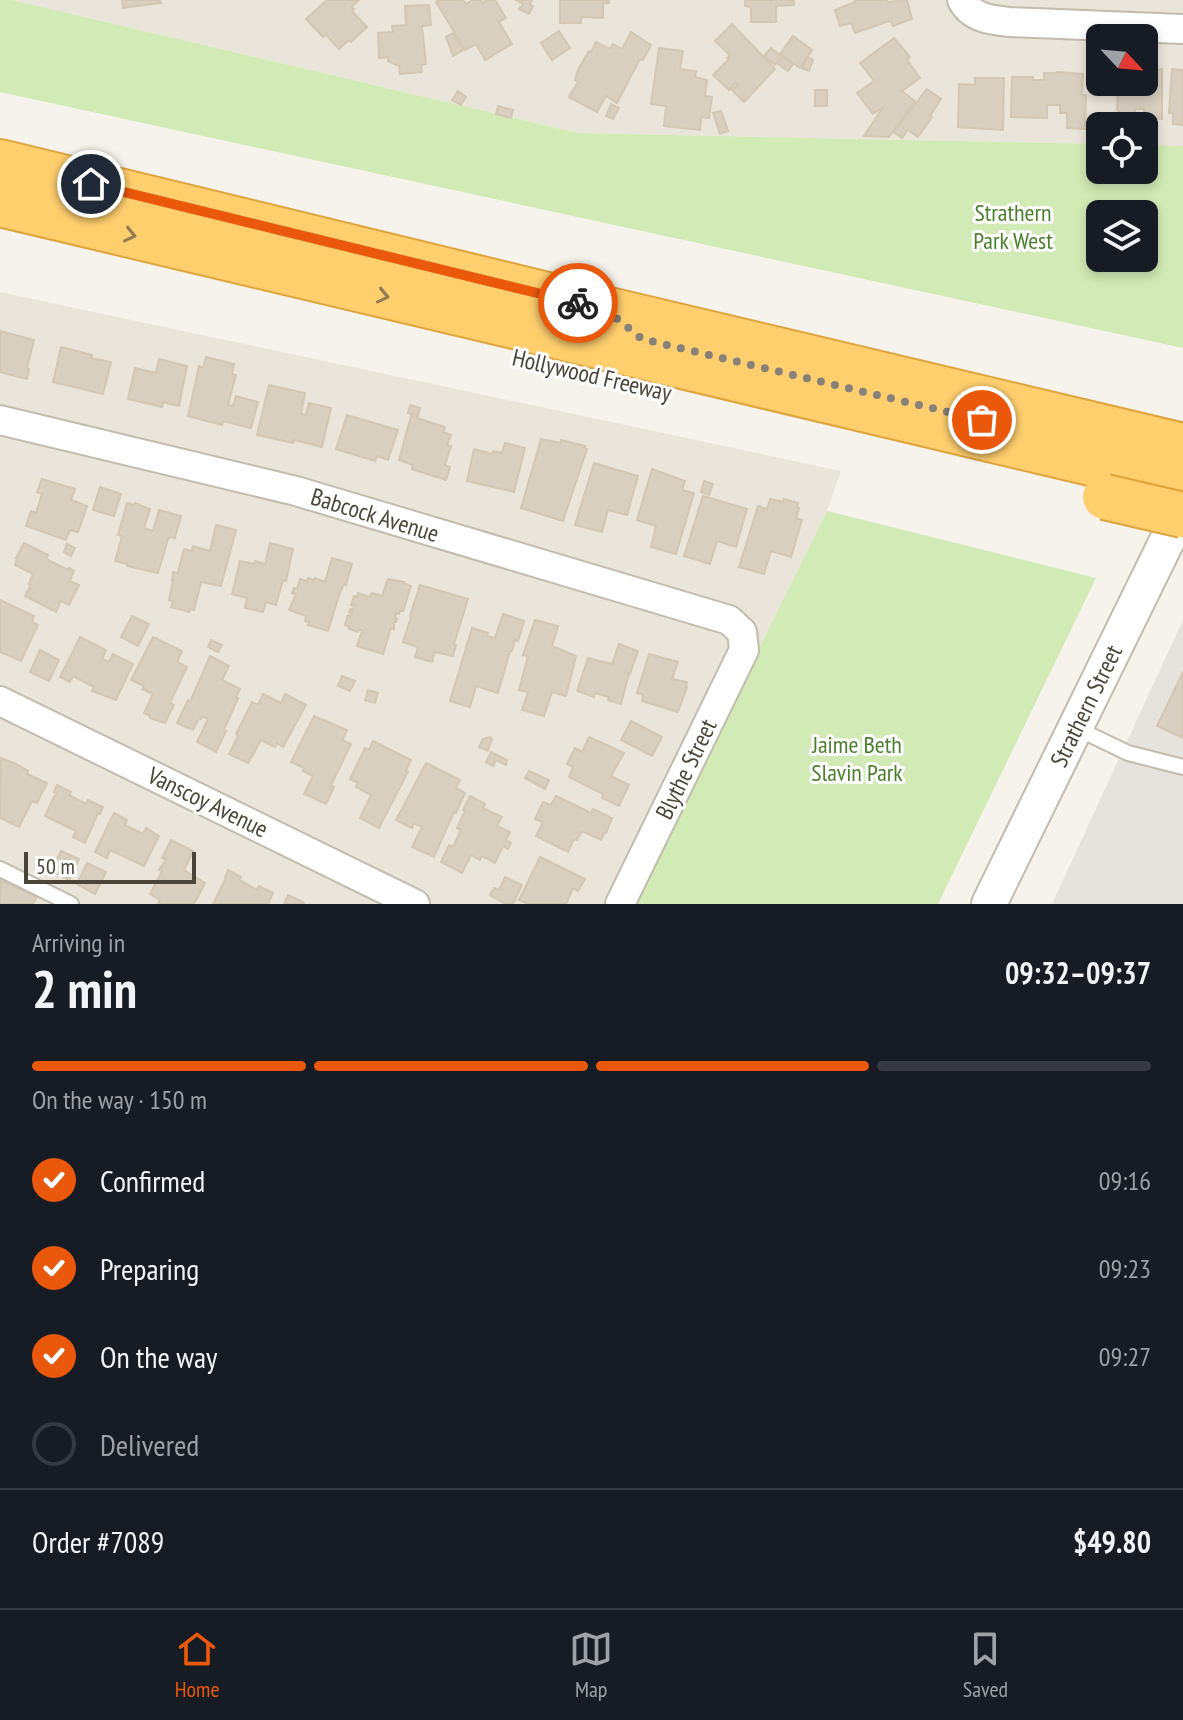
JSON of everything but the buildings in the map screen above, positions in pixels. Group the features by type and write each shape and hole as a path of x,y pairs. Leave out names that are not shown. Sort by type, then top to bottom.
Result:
{"highway":[{"name":"Hollywood Freeway","path":"0,162 605,309 1121,464 1183,515"},
{"path":"0,204 1121,464 1183,485"},
{"name":"Hollywood Freeway","path":"0,235 1121,464 1183,446"},
{"path":"1121,464 1183,468"}],"street":[{"path":"962,0 965,7 984,19 1183,29"},
{"name":"Babcock Avenue","path":"1,426 296,491 729,620 742,632"},
{"name":"Strathern Street","path":"989,904 1183,508"},
{"name":"Blythe Street","path":"620,904 744,650 742,632"},
{"name":"Vanscoy Avenue","path":"0,701 415,904"}],"lane":[{"path":"1075,728 1128,753 1183,767"},
{"path":"0,869 71,904"}],"shaded area":[{"path":"12,0 1183,0 1183,146 1158,145 1158,112 1086,112 1086,144 578,133"},
{"path":"0,292 841,471 827,511 633,904 0,904"},
{"path":"1183,620 1183,904 1052,904"}],"green space":[{"name":"Strathern Park West","path":"0,0 12,0 578,133 1086,144 1086,184 1158,184 1158,145 1183,146 1183,348 0,92"},
{"name":"Jaime Beth Slavin Park","path":"827,511 1096,578 938,904 633,904"}],"way so far":[{"path":"578,303 605,309 642,339 982,420"}],"route":[{"path":"91,184 578,303"}]}
